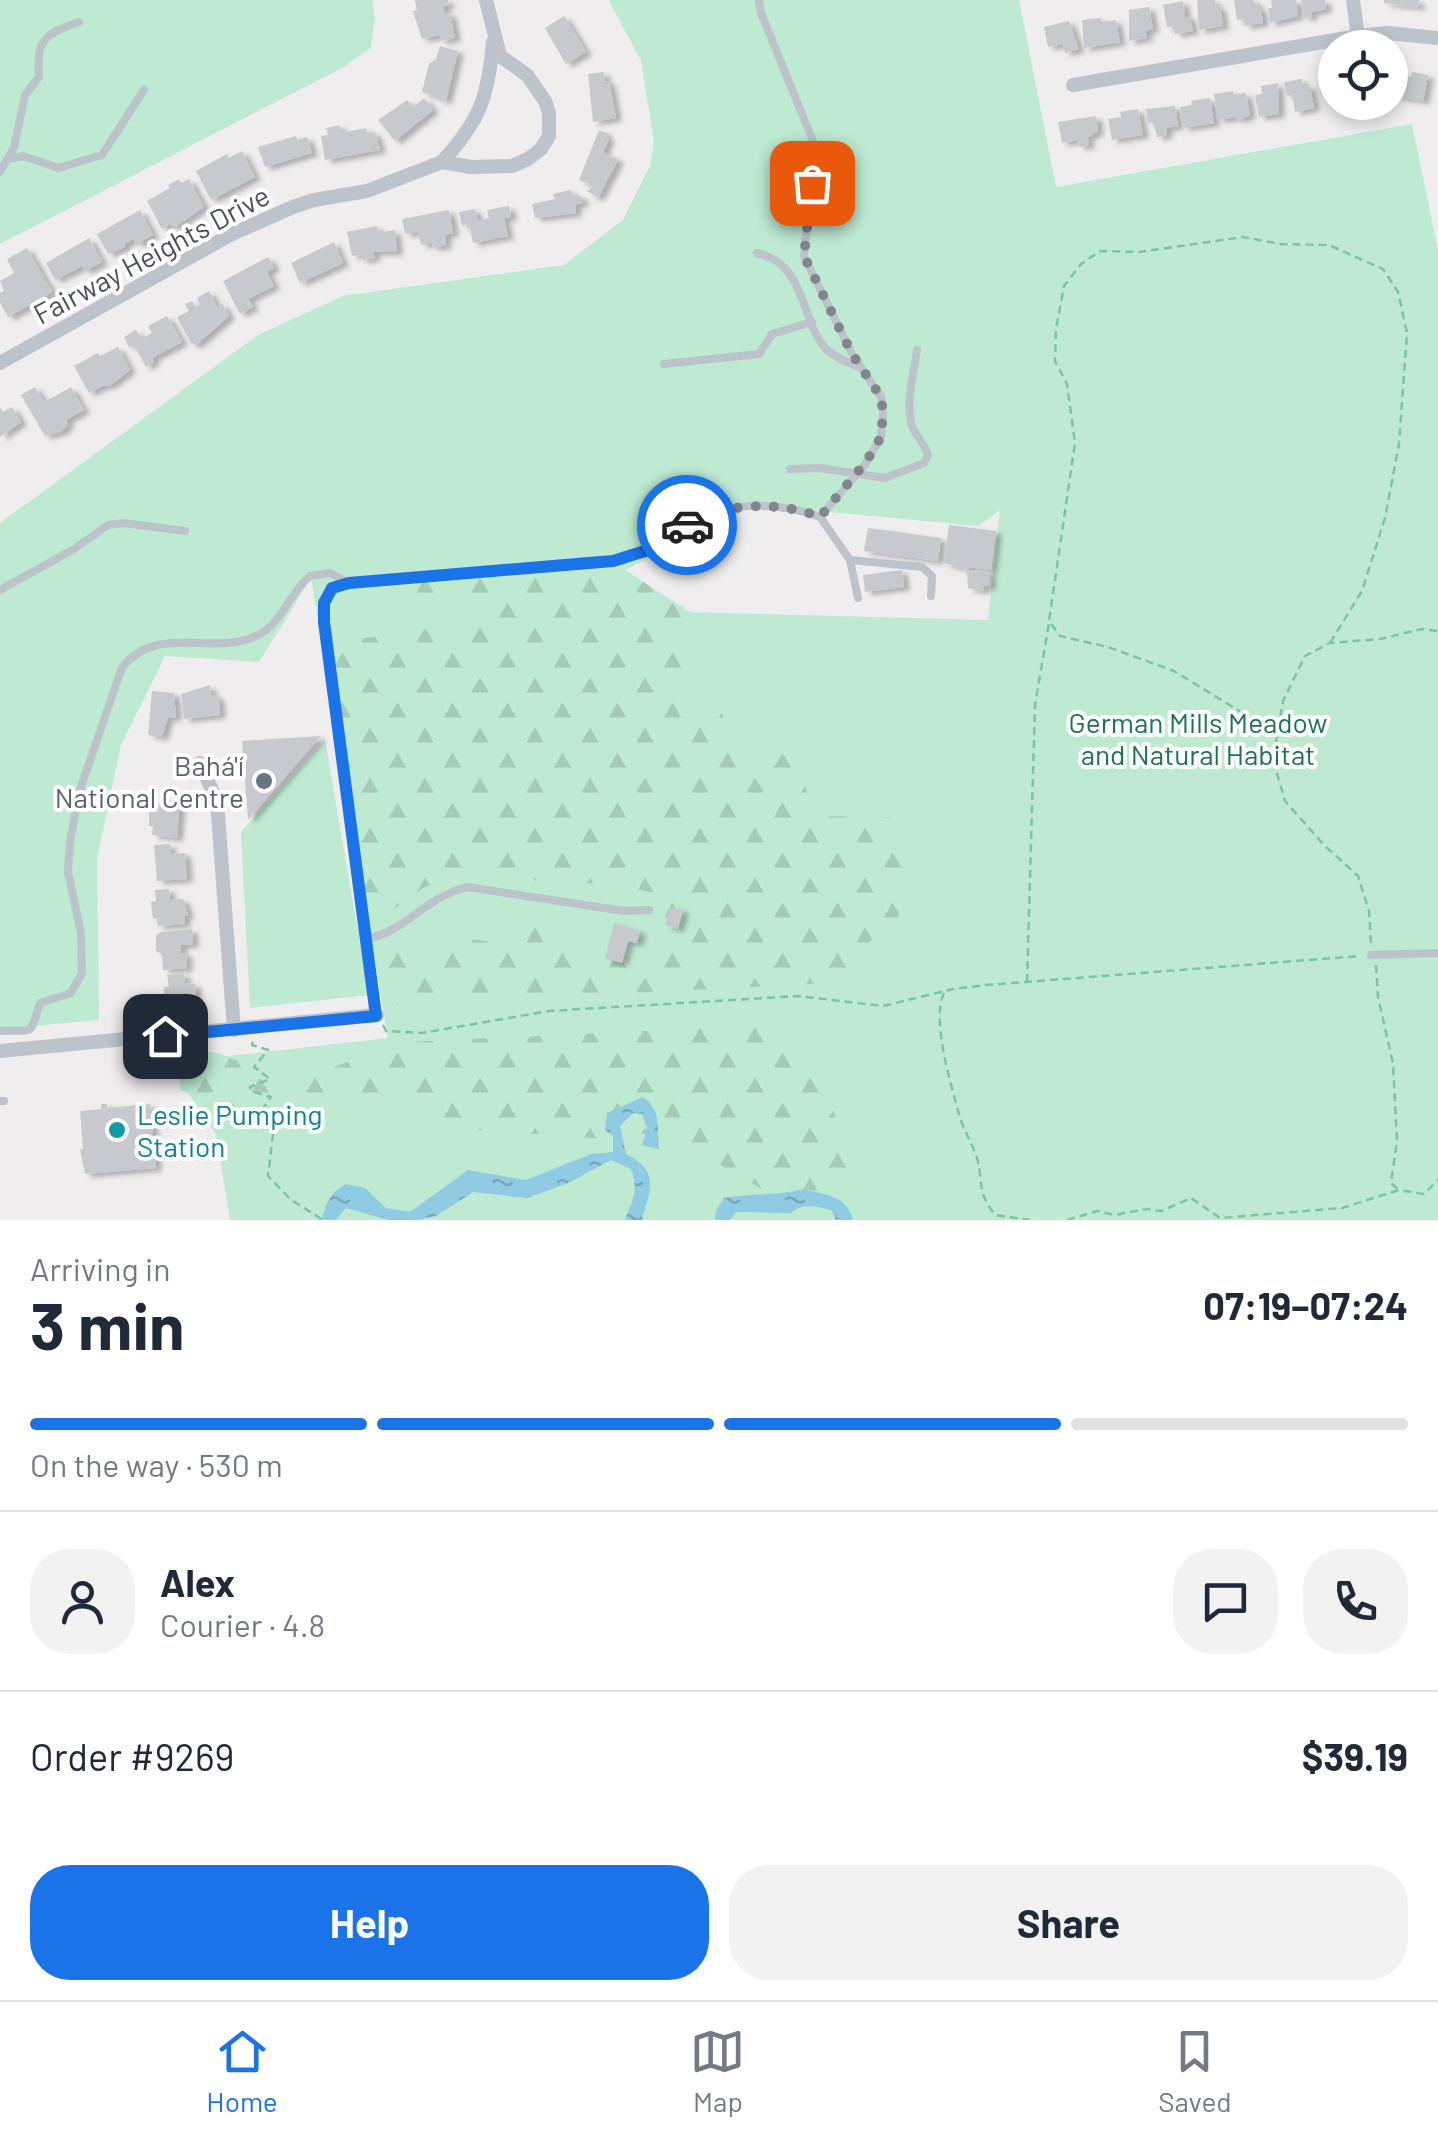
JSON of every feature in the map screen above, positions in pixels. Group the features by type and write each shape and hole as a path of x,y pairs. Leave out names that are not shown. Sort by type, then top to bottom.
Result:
{"street":[{"name":"Fairway Heights Drive","path":"442,162 471,167 512,166 541,149 548,136 550,113 545,101 527,75 500,56 486,0"},
{"path":"1352,0 1357,30"},
{"name":"Fairway Heights Drive","path":"0,363 256,223 314,200 389,184 442,162 467,134 489,89 493,36"},
{"path":"1408,36 1438,38"},
{"path":"1073,85 1318,43"},
{"path":"200,762 217,801 234,1030"},
{"path":"0,1050 376,1016"}],"lane":[{"path":"759,0 760,13 815,146 804,256 860,366 881,397 883,413 881,437 820,517"},
{"path":"0,172 17,138 25,95 39,77 35,57 38,50 57,30 80,22"},
{"path":"8,159 23,156 58,168 94,159 107,149 144,90"},
{"path":"757,253 778,262 792,277 826,350 860,366"},
{"path":"664,364 759,354 772,334 812,322"},
{"path":"790,469 820,468 886,478 924,463 928,455 912,428 910,410 917,350"},
{"path":"376,1016 324,622 324,603 332,588 349,583 613,561 648,550 703,515 748,506 798,508 820,517 850,560 858,598"},
{"path":"0,590 74,549 108,525 123,523 185,531"},
{"path":"850,560 922,567 932,576 931,596"},
{"path":"0,1031 30,1030 36,1025 40,1003 71,993 80,982 81,933 69,886 70,841 80,790 122,667 149,645 239,640 258,635 271,625 310,576 330,573 349,583"},
{"path":"364,939 385,936 422,906 444,893 467,887 624,911 649,910"},
{"path":"1371,955 1438,953"}],"path":[{"path":"1027,982 1036,705 1076,443 1068,384 1055,361 1056,330 1064,286 1081,264 1100,251 1139,252 1243,237 1281,244 1329,245 1383,269 1398,292 1407,333 1399,444 1385,518 1362,591 1330,644"},
{"path":"1049,622 1060,636 1108,647 1174,671 1278,734"},
{"path":"1399,1190 1391,1183 1397,1141 1394,1063 1378,997 1378,970 1371,955 1369,911 1358,876 1285,802 1273,760 1283,702 1306,656 1330,644 1438,631"},
{"path":"376,1016 386,1031 422,1033 549,1011 587,1012 798,996 883,1006 945,992 1027,982 1371,955"},
{"path":"945,992 939,1003 940,1025 960,1116 977,1159 982,1198 995,1216 1030,1220"},
{"path":"257,1028 252,1045 268,1050 254,1067 270,1079 250,1086 251,1090 271,1097 258,1116 273,1134 268,1176 280,1190 322,1220"},
{"path":"1067,1220 1097,1210 1114,1216 1146,1208 1161,1211 1191,1198 1220,1218 1342,1208 1399,1190 1424,1194 1438,1180"}],"green space":[{"path":"0,0 372,0 375,17 371,48 342,68 0,244"},
{"name":"German Mills Meadow and Natural Habitat","path":"609,0 1019,0 1056,187 1412,124 1438,250 1438,1220 230,1220 216,1134 189,1094 186,1061 388,1038 311,578 259,662 165,656 121,745 97,859 99,1020 0,1029 0,523 258,335 343,296 564,265 623,220 650,166 654,141 641,61","holes":["755,505 979,526 1000,510 988,620 690,612 625,570"]},
{"path":"624,570 690,612 678,701 690,724 722,714 741,764 766,773 780,752 800,767 814,816 889,817 906,841 897,928 882,932 868,943 881,957 866,975 814,984 397,1004 389,964 394,940 405,938 409,978 418,962 429,960 440,938 528,948 519,935 519,914 535,911 562,939 567,952 641,959 665,931 666,896 620,885 453,876 423,888 369,927 322,644 480,622 483,597 394,595 396,578"},
{"path":"325,740 369,995 250,1008 241,832"},
{"path":"791,1024 826,1089 849,1162 847,1195 803,1189 780,1195 763,1190 679,1141 652,1132 619,1140 459,1129 426,1115 407,1100 374,1098 329,1102 310,1121 258,1118 181,1090 176,1048 218,1053 288,1081 345,1063 389,1043"}],"water":[{"path":"643,1097 656,1114 659,1149 642,1145 647,1128 642,1114 633,1113 620,1126 626,1154 649,1174 650,1190 642,1220 625,1220 635,1183 631,1169 611,1160 568,1183 527,1198 473,1192 436,1216 418,1220 389,1220 346,1208 336,1220 322,1220 330,1199 346,1184 365,1188 386,1208 410,1212 468,1170 526,1180 591,1154 613,1152 613,1136 605,1130 607,1113"},
{"path":"803,1189 841,1201 853,1220 836,1220 831,1210 810,1206 791,1213 737,1212 729,1220 715,1220 724,1198"}],"building":[{"path":"415,0 448,0 449,5 443,6 445,14 450,13 455,38 441,41 440,35 422,39 413,11 417,10"},
{"path":"1197,0 1215,0 1216,7 1220,6 1223,26 1199,30"},
{"path":"1234,0 1253,0 1261,10 1263,23 1245,26 1244,19 1237,20"},
{"path":"1271,0 1296,0 1298,16 1270,23"},
{"path":"1301,0 1325,0 1326,9 1304,18"},
{"path":"1384,0 1419,0 1418,7"},
{"path":"1183,1 1185,17 1190,17 1193,31 1175,34 1174,26 1167,27 1163,5"},
{"path":"1149,7 1153,29 1145,31 1147,38 1129,41 1129,10"},
{"path":"564,16 586,52 566,64 545,28"},
{"path":"1100,18 1102,22 1116,20 1120,42 1084,48 1082,20"},
{"path":"1069,21 1079,49 1065,53 1063,44 1048,47 1044,27"},
{"path":"440,46 458,51 446,101 422,92 429,64 436,59"},
{"path":"604,72 616,118 593,122 588,74"},
{"path":"1412,72 1428,75 1423,101 1408,98 1408,76"},
{"path":"1302,79 1303,87 1310,86 1314,108 1295,112 1292,95 1287,96 1284,82"},
{"path":"1278,83 1279,114 1259,117 1255,95 1262,94 1261,86"},
{"path":"1233,91 1234,95 1246,93 1250,115 1238,120 1218,120 1214,94"},
{"path":"424,98 433,110 395,141 378,120 407,100 413,107"},
{"path":"1210,98 1214,123 1183,128 1180,107"},
{"path":"1175,106 1178,126 1166,128 1167,135 1157,137 1153,122 1148,123 1146,109"},
{"path":"1138,109 1143,135 1112,140 1108,119"},
{"path":"1096,116 1098,131 1089,137 1087,133 1089,145 1079,147 1078,140 1062,143 1058,122"},
{"path":"340,125 341,133 366,128 367,133 375,132 380,150 325,160 321,136 328,135 326,128"},
{"path":"599,130 607,133 605,137 609,139 603,152 618,160 598,198 587,191 594,186 579,180"},
{"path":"296,136 297,140 307,137 312,153 265,167 258,147"},
{"path":"242,151 255,177 211,200 196,171 227,154 229,158"},
{"path":"179,179 181,183 189,179 204,207 175,227 169,224 162,229 147,201"},
{"path":"571,190 582,197 582,203 575,205 576,213 535,218 532,204 555,199 553,194"},
{"path":"509,206 511,217 504,218 508,236 473,243 469,224 462,226 459,212 475,209 478,221 489,218 487,210"},
{"path":"140,210 153,235 136,244 134,239 108,254 97,234"},
{"path":"449,210 453,233 445,235 446,245 421,245 418,232 405,234 402,219"},
{"path":"377,226 379,233 395,230 397,252 373,252 375,258 362,260 361,255 352,256 347,232"},
{"path":"89,238 102,262 85,271 82,266 55,280 46,263"},
{"path":"334,242 343,263 300,283 291,263"},
{"path":"27,248 52,292 8,317 0,302 0,293 4,291 0,281 14,273 7,259"},
{"path":"268,257 274,268 267,272 274,286 248,299 253,307 240,314 223,281"},
{"path":"209,291 217,307 222,303 229,316 196,345 191,343 177,317 189,311 185,304 192,301 196,307 200,304 197,298"},
{"path":"167,316 182,342 152,358 154,362 146,367 134,345 129,347 124,337 136,330 141,339 152,333 148,326"},
{"path":"118,347 130,370 109,386 89,393 74,366"},
{"path":"35,387 44,402 71,387 84,410 66,420 68,425 62,431 45,436 21,395"},
{"path":"0,407 3,412 12,407 21,422 0,437"},
{"path":"949,525 996,531 991,570 968,570 944,563"},
{"path":"868,528 941,538 938,561 864,551"},
{"path":"902,570 904,587 865,592 863,575"},
{"path":"990,571 990,586 984,586 984,591 968,588 967,572"},
{"path":"210,685 211,695 219,700 220,715 184,719 181,694"},
{"path":"152,691 174,693 176,718 168,717 162,737 148,735"},
{"name":"Bahá'í National Centre","path":"321,736 248,820 242,741"},
{"path":"166,799 180,801 177,838 152,835 153,826 149,826 149,805 159,806"},
{"path":"170,844 171,854 185,853 187,879 157,881 154,845"},
{"path":"169,889 170,900 183,899 188,915 184,916 185,924 158,926 151,902 156,901 155,890"},
{"path":"670,907 683,910 678,929 665,925"},
{"path":"614,923 640,931 637,943 628,941 622,963 605,958"},
{"path":"192,929 193,944 181,945 187,968 163,970 162,954 156,951 156,936"},
{"path":"184,973 185,983 195,984 197,1009 171,1011 170,997 164,997 164,987 169,986 167,975"},
{"name":"Leslie Pumping Station","path":"101,1104 107,1104 107,1108 150,1104 156,1168 85,1174 80,1149 80,1111 101,1109"}],"way so far":[{"path":"687,525 703,515 748,506 798,508 820,517 866,462 881,437 881,397 852,354 804,256 812,183"}],"place":[{"name":"Bahá'í National Centre","path":"264,781"},
{"name":"Leslie Pumping Station","path":"117,1130"}],"route":[{"path":"165,1036 376,1016 324,622 324,603 332,588 349,583 630,558 687,525"}]}
